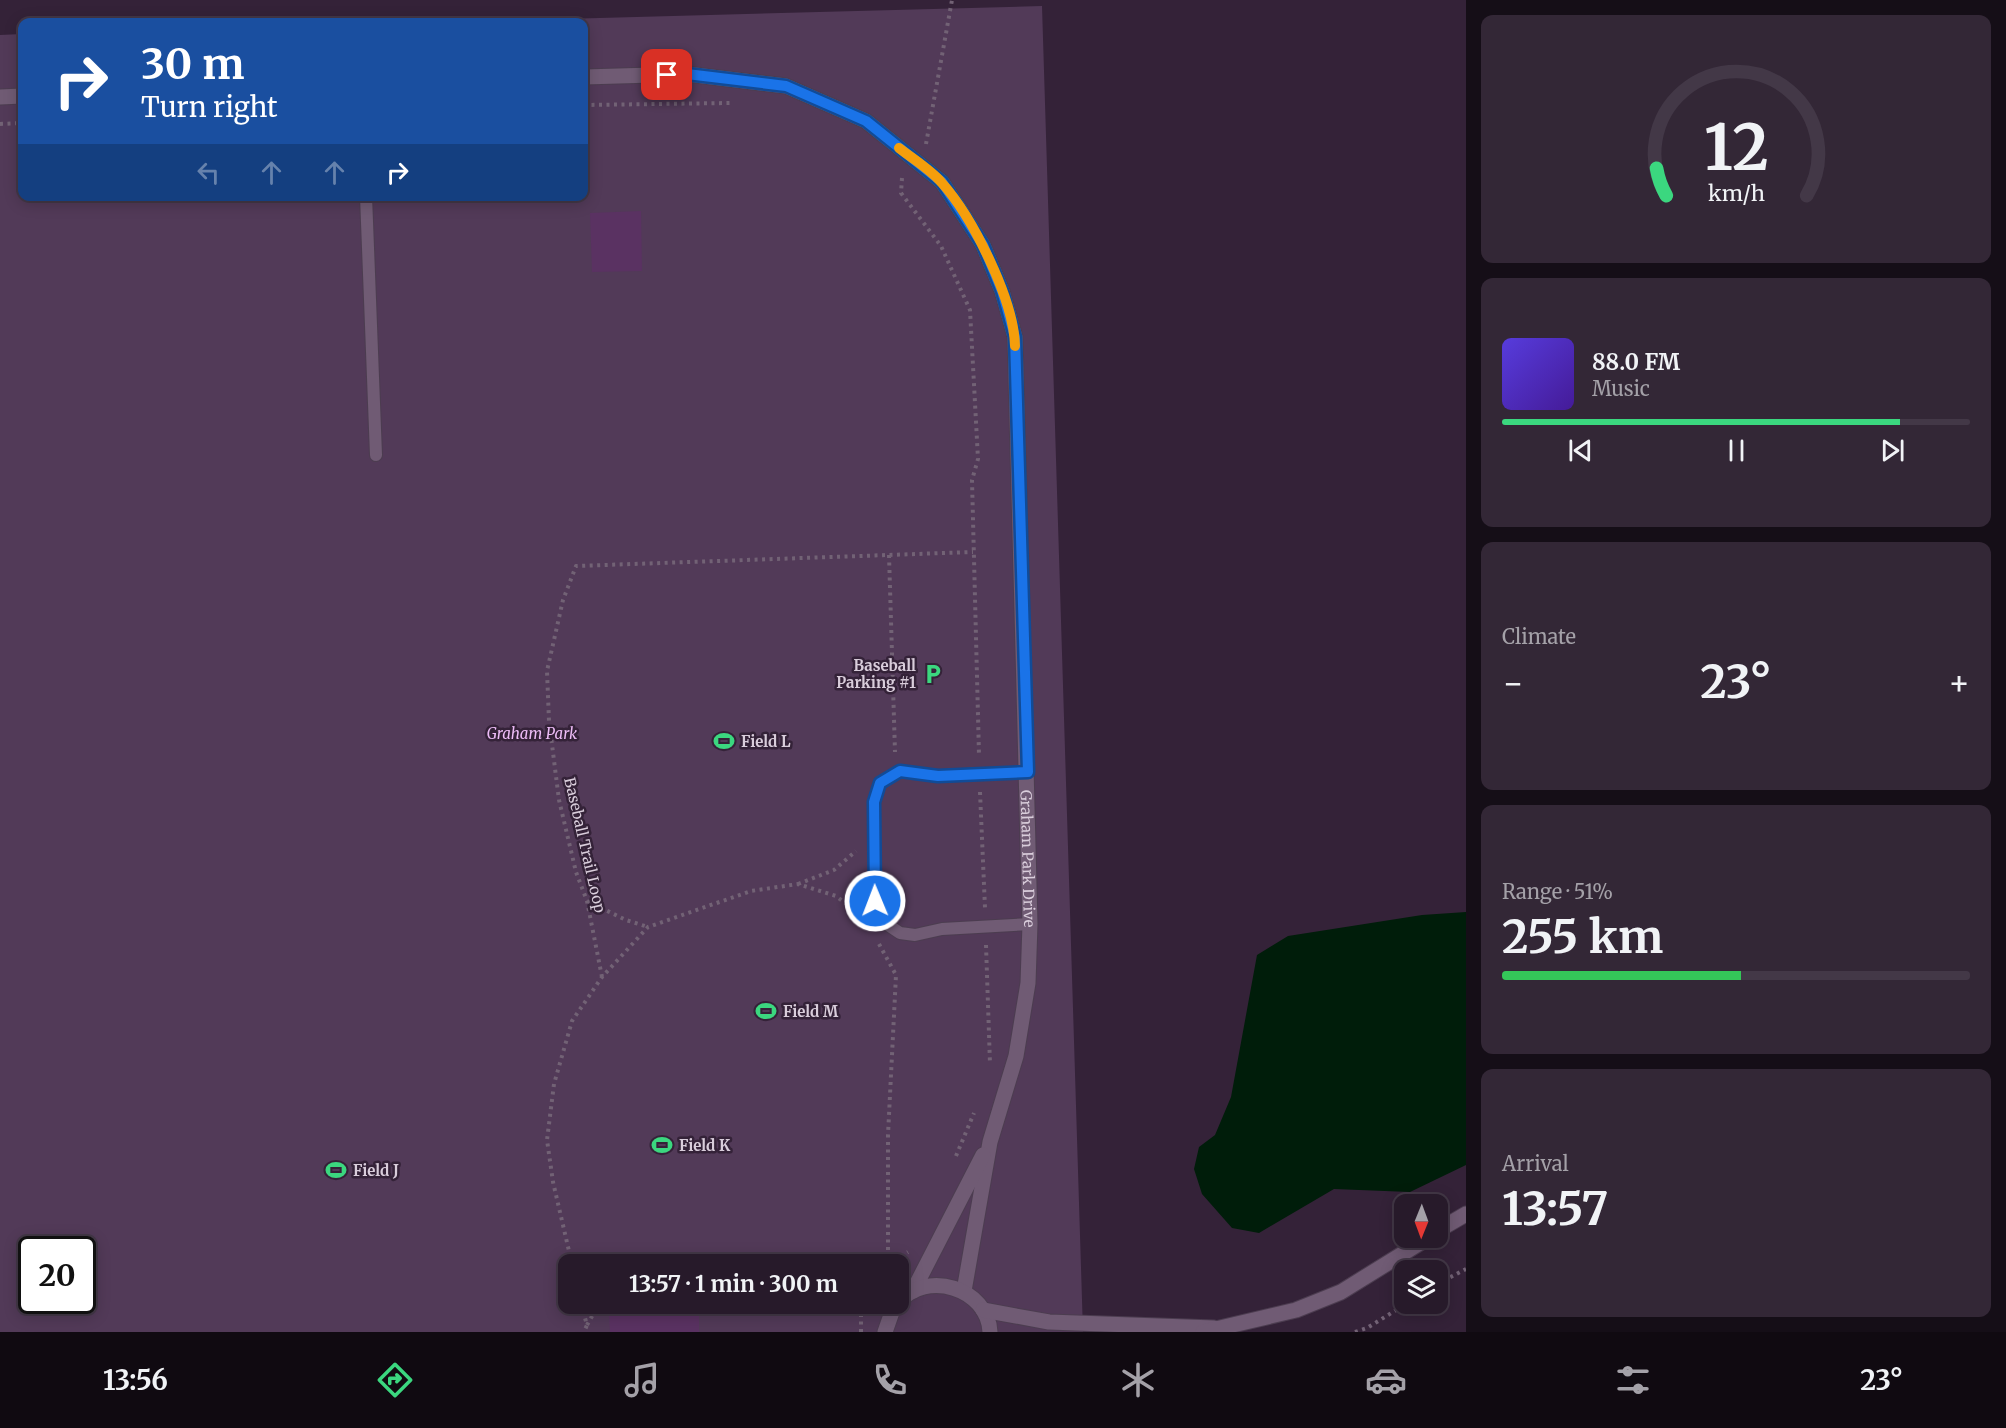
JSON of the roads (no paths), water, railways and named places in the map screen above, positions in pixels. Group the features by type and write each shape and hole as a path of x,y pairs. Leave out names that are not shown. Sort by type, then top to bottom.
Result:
{"street":[{"name":"Graham Park Drive","path":"588,77 687,74 786,86 866,121 942,182 983,245 1002,291 1015,337 1028,772 1030,924 1028,983 1016,1056 990,1142 964,1291 939,1285 913,1291"},
{"path":"0,97 18,96"},
{"name":"Graham Park Drive","path":"909,1294 913,1291 990,1142"},
{"path":"1448,1225 1466,1214"},
{"path":"983,1310 1049,1322 1210,1330 1296,1310 1341,1292 1412,1248"},
{"path":"964,1291 983,1310 990,1332"},
{"name":"Graham Park Drive","path":"885,1332 891,1314"}],"lane":[{"path":"366,201 376,455"},
{"path":"1028,772 938,776 900,771 880,783 874,802 875,901 882,921 900,933 915,935 942,929 1030,924"}],"place":[{"name":"Baseball Parking #1","path":"933,674"},
{"name":"Field L","path":"724,741"},
{"name":"Field M","path":"766,1011"},
{"name":"Field K","path":"662,1145"},
{"name":"Field J","path":"336,1170"}],"park label":[{"name":"Graham Park","path":"532,733"}]}
